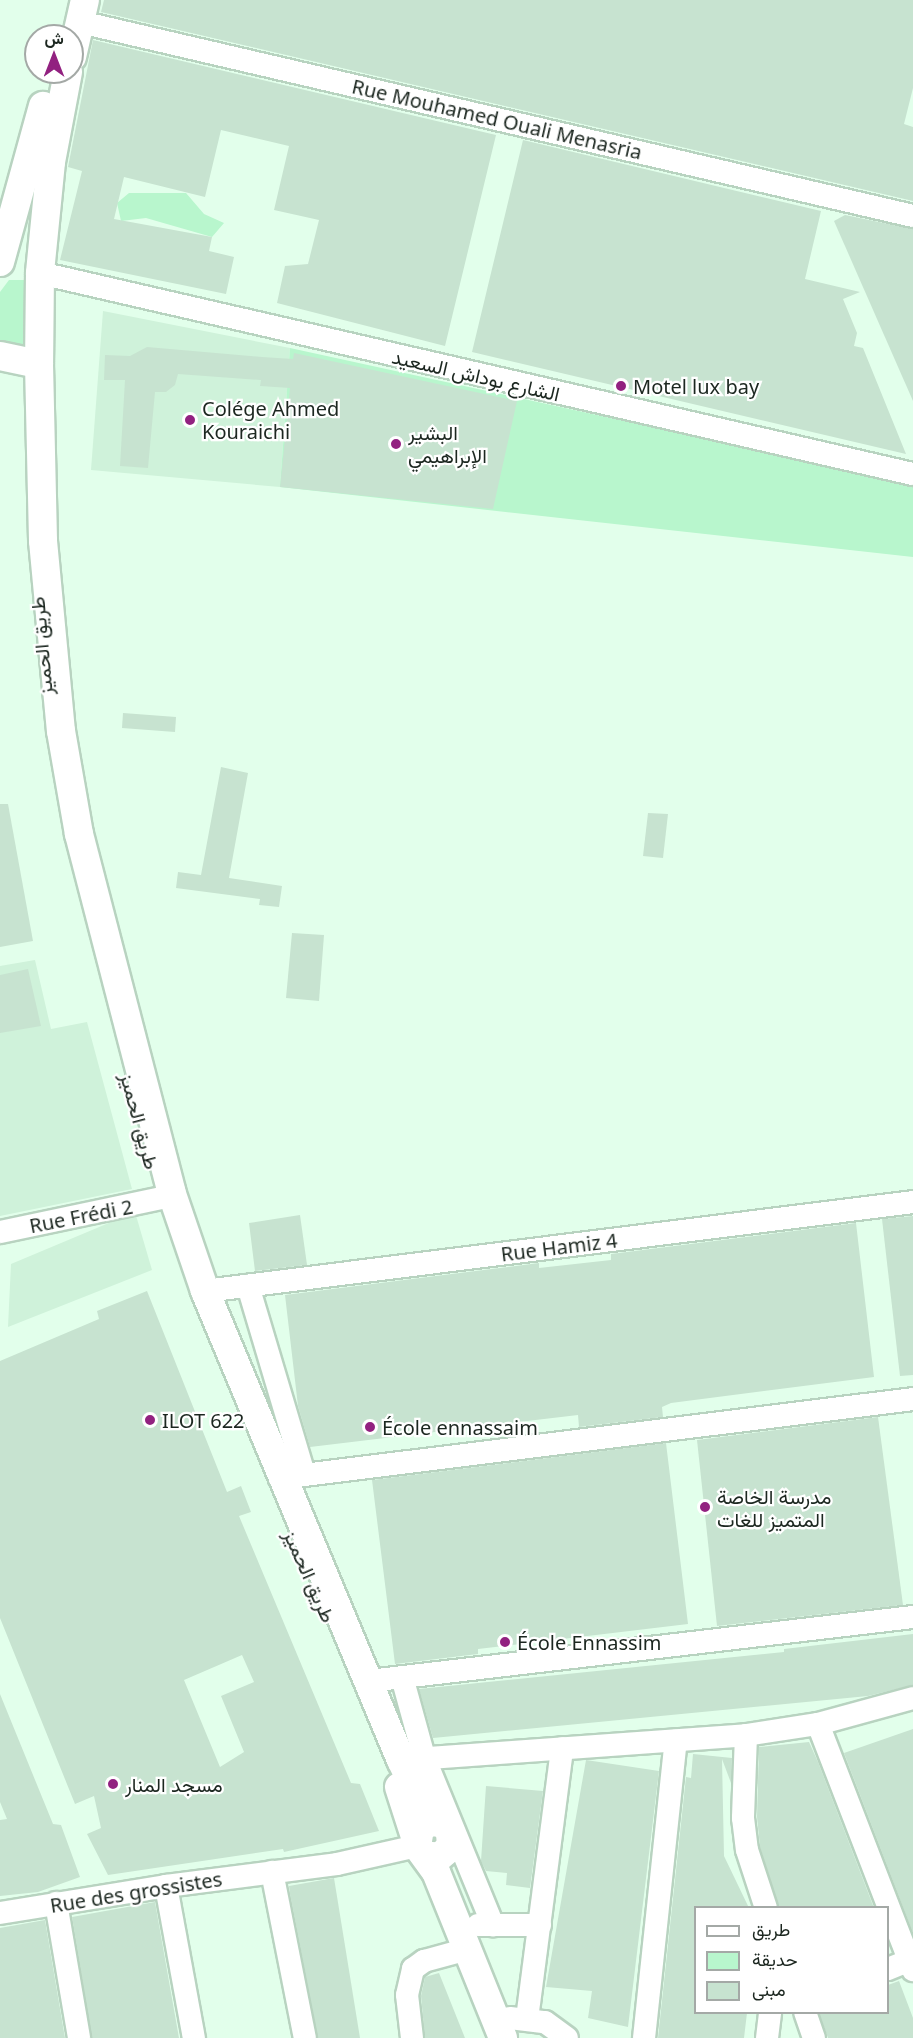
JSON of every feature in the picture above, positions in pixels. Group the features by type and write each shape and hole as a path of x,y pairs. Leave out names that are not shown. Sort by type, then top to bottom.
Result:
{"main road":[{"path":"0,262 60,84"},
{"path":"22,360 40,273 61,84"},
{"path":"0,267 22,264 40,273"},
{"name":"طريق الحميز","path":"22,360 31,542 49,732 69,848 161,1198 193,1295 390,1764 428,1843 479,1933 514,2028"},
{"name":"طريق الحميز","path":"22,360 43,541 61,731 77,823 171,1191 205,1291 292,1476 369,1681 413,1758 424,1807 428,1843"}],"street":[{"name":"Rue Mouhamed Ouali Menasria","path":"75,14 913,216"},
{"name":"الشارع بوداش السعيد","path":"40,273 913,474"},
{"name":"Rue Frédi 2","path":"0,1232 161,1198"},
{"name":"Rue Hamiz 4","path":"205,1291 913,1202"},
{"path":"248,1286 292,1476 913,1399"},
{"path":"369,1681 913,1617"},
{"path":"402,1677 413,1758 479,1933"},
{"path":"413,1758 746,1735 818,1724 913,1698"},
{"path":"818,1724 912,1963 889,1969"},
{"path":"746,1735 743,1818 747,1850 765,1906"},
{"path":"644,2038 676,1741"},
{"path":"562,1748 540,1925 514,2028 552,2025 567,2038"},
{"name":"Rue des grossistes","path":"0,1914 166,1886 362,1860 428,1843"},
{"path":"272,1872 305,2038"},
{"path":"166,1886 194,2038"},
{"path":"56,1904 79,2038"},
{"path":"412,2038 407,1995 413,1970 424,1961 479,1933 540,1925"},
{"path":"767,2038 771,2014"},
{"path":"805,2014 814,2038"}],"shaded area":[{"name":"Colége Ahmed Kouraichi","path":"103,311 290,348 280,487 91,470"},
{"path":"35,960 51,1029 87,1022 132,1189 0,1216 0,966"},
{"path":"135,1212 152,1270 8,1327 11,1264"}],"green space":[{"path":"129,193 186,193 204,214 224,223 212,237 146,218 121,221 117,203"},
{"path":"9,280 26,280 31,342 21,353 0,348 0,292"},
{"path":"290,348 913,484 913,557 280,487"}],"building":[{"path":"104,0 913,0 913,88 904,124 913,127 913,201 101,12"},
{"path":"93,40 496,135 445,346 277,303 285,266 308,264 319,220 274,210 289,146 221,130 205,197 124,177 114,219 212,237 209,251 234,257 226,294 60,260 82,171 68,167"},
{"path":"523,140 821,211 805,279 860,292 843,299 857,333 854,346 863,348 906,454 472,352"},
{"path":"845,215 913,229 913,401 834,221"},
{"name":"البشير الإبراهيمي","path":"147,347 293,359 294,353 517,401 493,509 280,487 290,388 260,386 261,380 178,374 175,385 166,392 155,392 148,468 120,466 125,380 104,380 105,355 130,356"},
{"path":"123,713 176,717 175,732 122,728"},
{"path":"221,767 248,773 229,878 282,886 279,907 259,905 260,899 176,888 178,872 201,875"},
{"path":"0,804 8,804 33,941 0,947"},
{"path":"648,813 668,814 663,858 643,856"},
{"path":"292,933 324,935 319,1001 286,998"},
{"path":"28,969 41,1026 0,1033 0,975"},
{"path":"300,1215 307,1265 255,1271 249,1223"},
{"path":"913,1216 913,1375 900,1376 882,1219"},
{"path":"856,1223 874,1377 671,1403 662,1407 663,1417 579,1427 578,1415 310,1447 298,1406 285,1295 539,1263 539,1268 611,1260 611,1254"},
{"path":"147,1291 227,1492 241,1486 251,1512 239,1516 351,1783 360,1784 379,1831 284,1852 283,1849 108,1875 87,1834 101,1828 94,1796 75,1804 0,1618 0,1361 99,1319 97,1311","holes":["242,1655 254,1682 221,1696 244,1752 220,1767 184,1680"]},
{"path":"878,1417 903,1605 717,1626 697,1440"},
{"path":"666,1443 688,1624 478,1649 478,1654 395,1664 372,1480"},
{"path":"913,1634 913,1685 868,1696 433,1738 419,1689 784,1652 784,1649"},
{"path":"0,1694 53,1824 61,1825 80,1877 38,1892 0,1896 0,1820 7,1819 0,1802"},
{"path":"913,1729 913,1933 844,1753"},
{"path":"809,1742 873,1906 778,1906 760,1847 757,1817 759,1747"},
{"path":"693,1754 732,1758 731,1783 722,1759 724,1856 748,1906 694,1906 694,2014 747,2014 744,2038 658,2038 686,1777 691,1778"},
{"path":"586,1760 659,1771 628,2027 588,2018 592,1991 546,1987"},
{"path":"486,1786 543,1791 530,1888 506,1885 507,1873 486,1871 481,1861"},
{"path":"334,1878 360,2038 318,2038 290,1894 289,1886"},
{"path":"155,1902 179,2038 92,2038 72,1917"},
{"path":"45,1920 65,2038 0,2038 0,1928"},
{"path":"439,1973 465,2038 425,2038 421,1996 425,1977"},
{"path":"899,1981 913,2018 913,2038 828,2038 819,2014 889,2014 889,1985"}],"place":[{"name":"Motel lux bay","path":"621,386"},
{"name":"Colége Ahmed Kouraichi","path":"190,420"},
{"name":"البشير الإبراهيمي","path":"396,444"},
{"name":"ILOT 622","path":"150,1420"},
{"name":"École ennassaim","path":"370,1427"},
{"name":"مدرسة الخاصة المتميز للغات","path":"705,1507"},
{"name":"École Ennassim","path":"505,1642"},
{"name":"مسجد المنار","path":"113,1784"}]}
